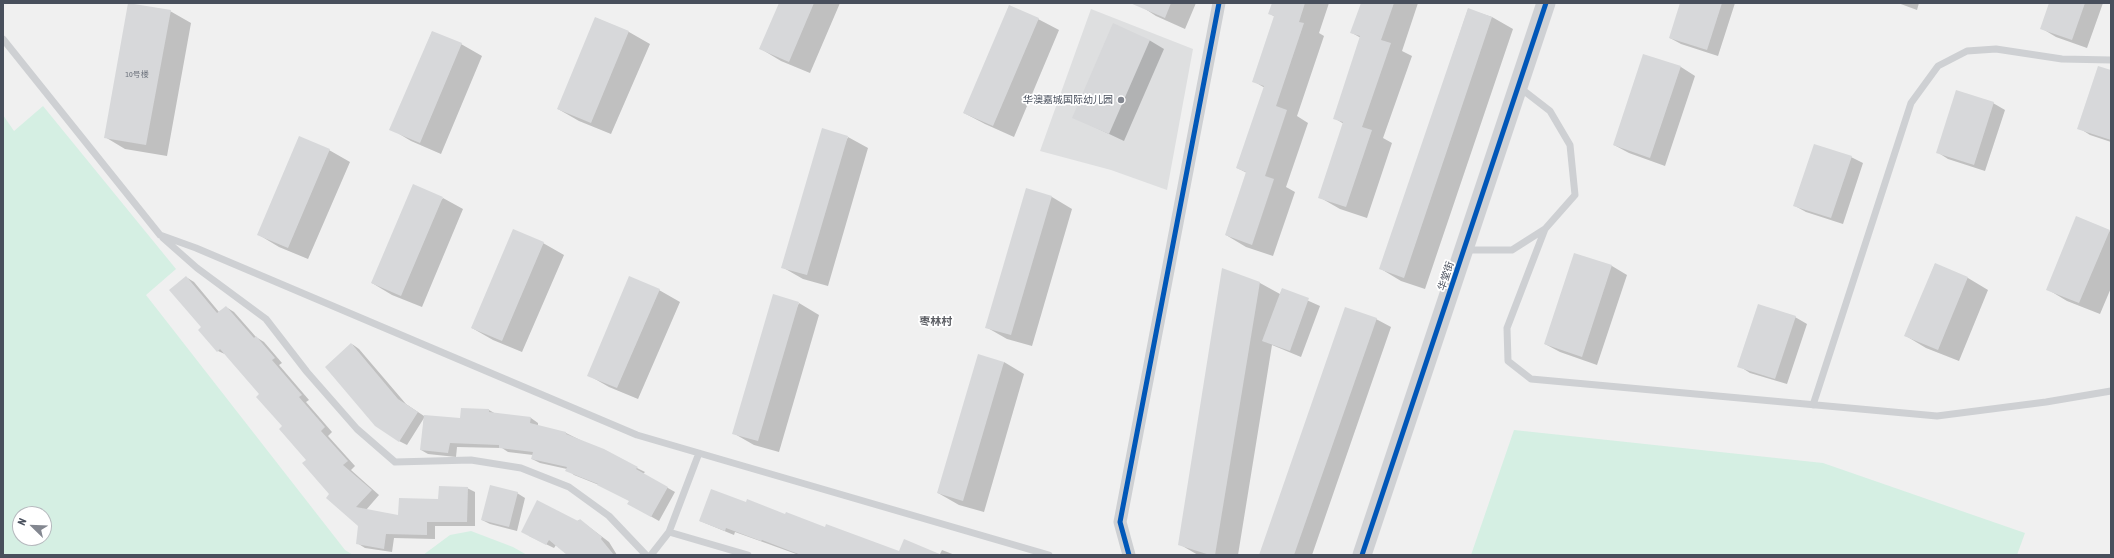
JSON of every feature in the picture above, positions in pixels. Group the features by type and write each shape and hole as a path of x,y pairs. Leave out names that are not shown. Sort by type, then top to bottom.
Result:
{"street":[{"path":"1130,555 1120,522 1218,3"},
{"name":"华堂街","path":"1362,555 1546,3"}],"lane":[{"path":"3,39 160,235 197,268 266,319 307,372 356,429 395,462 471,460 521,468 569,487 609,516 646,555"},
{"path":"1813,404 1911,102 1938,66 1967,50 1989,50 2062,59 2111,60"},
{"path":"1464,250 1512,250 1545,229 1575,195 1570,145 1550,111 1519,86"},
{"path":"1545,229 1508,328 1508,361 1530,379 1937,416 2046,402 2111,391"},
{"path":"160,235 196,248 637,435 1049,555"},
{"path":"651,555 669,532 699,454"},
{"path":"669,532 748,555"}],"shaded area":[{"name":"华澳嘉城国际幼儿园","path":"1091,9 1193,49 1167,190 1111,170 1040,151"}],"green space":[{"path":"43,106 176,269 146,295 345,550 353,555 3,555 3,115 14,131"},
{"path":"1514,430 1823,463 2025,533 2017,555 1471,555"},
{"path":"471,531 513,547 527,555 423,555 450,535"}],"building":[{"path":"128,3 171,10 146,145 104,138"},
{"path":"779,3 814,3 789,62 759,49"},
{"path":"1130,3 1171,3 1165,18"},
{"path":"1272,3 1305,3 1299,22 1304,23 1276,106 1287,110 1265,176 1274,179 1252,245 1225,235 1246,172 1236,168 1264,86 1252,82 1274,16 1268,14"},
{"path":"1361,3 1394,3 1381,40 1391,43 1362,127 1372,130 1346,207 1318,198 1343,122 1333,119 1360,36 1350,33"},
{"path":"1680,3 1722,3 1707,50 1669,38"},
{"path":"2049,3 2085,3 2072,40 2040,29"},
{"path":"1009,5 1039,18 993,126 963,113"},
{"path":"1468,8 1492,17 1404,278 1379,269"},
{"path":"595,17 629,31 591,123 557,109"},
{"path":"1113,23 1150,40 1109,134 1072,118"},
{"path":"432,31 462,43 420,143 389,130"},
{"path":"1643,54 1681,66 1650,158 1613,145"},
{"path":"2098,66 2111,70 2111,140 2077,129"},
{"path":"1956,90 1994,102 1974,165 1936,153"},
{"path":"822,128 848,136 807,275 781,268"},
{"path":"299,136 330,149 288,248 257,235"},
{"path":"1814,144 1852,156 1831,218 1793,206"},
{"path":"413,184 443,197 401,296 371,283"},
{"path":"1026,188 1052,196 1011,335 985,328"},
{"path":"2076,216 2110,230 2079,303 2046,290"},
{"path":"513,229 544,242 502,341 471,328"},
{"path":"1574,253 1612,265 1582,357 1544,344"},
{"path":"1935,263 1968,277 1938,350 1904,336"},
{"path":"1222,268 1260,282 1215,555 1210,555 1178,545"},
{"path":"186,276 217,313 226,306 254,338 256,336 275,358 272,360 302,395 299,397 325,427 321,431 348,461 343,465 372,490 356,507 398,515 399,498 438,499 439,486 468,487 467,522 427,522 427,535 386,534 384,549 356,544 358,526 326,498 329,494 302,463 306,460 279,429 282,426 256,397 259,394 220,349 217,352 198,330 201,327 169,290"},
{"path":"629,276 660,289 617,388 587,376"},
{"path":"1282,288 1309,298 1290,351 1262,341"},
{"path":"773,294 799,302 758,441 732,434"},
{"path":"1758,304 1796,316 1775,379 1737,367"},
{"path":"1345,307 1377,318 1294,555 1259,555"},
{"path":"351,343 398,399 418,412 399,442 375,426 325,367"},
{"path":"978,354 1004,362 963,501 937,493"},
{"path":"461,408 489,409 489,412 531,417 530,423 566,432 566,434 604,449 638,467 636,469 668,487 651,517 627,504 629,501 597,485 598,484 565,471 567,467 531,459 533,452 499,448 499,445 450,443 448,453 420,450 424,415 460,418"},
{"path":"490,485 518,492 509,527 481,520"},
{"path":"711,489 746,502 747,499 785,514 786,512 825,527 826,524 899,551 904,539 942,555 801,555 726,528 725,531 699,521"},
{"path":"537,500 578,521 580,519 602,537 601,539 614,555 567,555 549,540 546,545 521,532"}],"cycle path":[{"path":"1129,555 1120,522 1219,3"},
{"path":"1362,555 1546,3"}],"place":[{"name":"华澳嘉城国际幼儿园","path":"1121,100"}],"district":[{"name":"枣林村","path":"936,322"}]}
